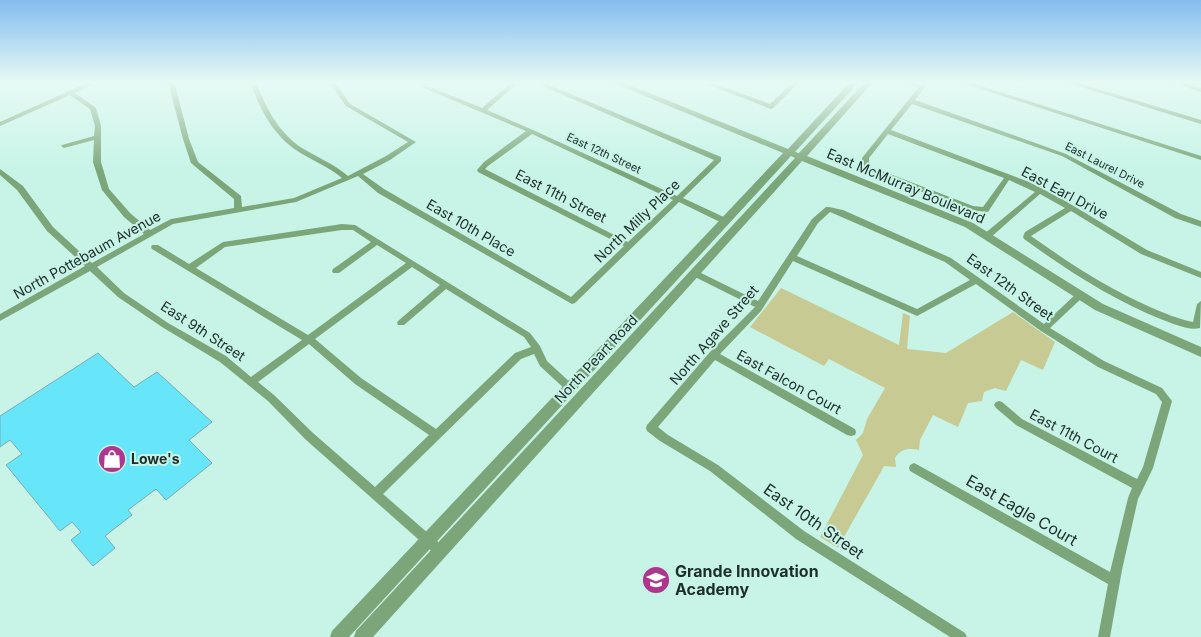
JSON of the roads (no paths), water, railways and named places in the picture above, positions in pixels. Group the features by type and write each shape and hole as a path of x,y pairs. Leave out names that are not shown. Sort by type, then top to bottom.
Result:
{"street":[{"path":"0,124 28,112"},
{"path":"94,112 98,126 97,162 106,190 127,215 149,234"},
{"path":"179,112 195,163 238,198 238,211"},
{"path":"265,112 276,128 292,144 348,179"},
{"name":"North Pottebaum Avenue","path":"0,318 171,222 296,200 348,179 388,158 413,142 360,112"},
{"name":"East 12th Street","path":"484,112 531,131 725,221"},
{"name":"North Milly Place","path":"572,301 719,159 607,112"},
{"name":"East McMurray Boulevard","path":"688,112 931,208 987,236 1080,296 1201,352"},
{"name":"North Peart Road","path":"362,637 694,273 831,112"},
{"name":"North Peart Road","path":"338,637 725,221 839,112"},
{"path":"902,112 865,158 866,167 972,208 985,210 1008,177"},
{"name":"East Laurel Drive","path":"938,112 1064,155 1178,216 1201,224"},
{"path":"1055,112 1201,158"},
{"path":"1167,112 1201,122"},
{"name":"East 11th Street","path":"531,131 486,164 481,170 630,246"},
{"name":"East Earl Drive","path":"886,132 1008,177 1040,191 1144,252 1201,275"},
{"path":"64,146 98,137"},
{"name":"East 9th Street","path":"0,171 20,188 50,229 121,295 165,325 222,359 251,382 278,404 309,436 440,551"},
{"name":"East 10th Place","path":"358,173 381,191 572,301"},
{"path":"987,236 1040,191"},
{"path":"1071,208 1028,234 1027,237 1085,278 1129,302 1184,324 1196,326 1201,304"},
{"name":"East 12th Street","path":"829,209 840,212 948,260 1044,329 1100,364 1159,391 1167,401"},
{"name":"North Agave Street","path":"651,428 713,355 760,306 815,221 829,209"},
{"path":"189,268 223,245 342,227 355,228 527,335 537,349 543,363 570,388"},
{"path":"336,272 376,242"},
{"path":"154,247 308,339 358,381 437,435"},
{"path":"792,256 917,313 976,280"},
{"path":"251,382 412,263"},
{"path":"694,273 760,306"},
{"path":"401,323 446,284"},
{"path":"1044,329 1080,296"},
{"path":"376,494 518,356 537,349"},
{"name":"East Falcon Court","path":"713,355 851,432"},
{"path":"1104,637 1114,581 1133,498 1148,468 1167,401"},
{"name":"East 11th Court","path":"999,405 1019,422 1139,486"},
{"name":"East 10th Street","path":"651,428 714,468 800,535 961,637"},
{"name":"East Eagle Court","path":"914,468 1114,581"}],"place":[{"name":"Lowe's","path":"112,459"},
{"name":"Grande Innovation Academy","path":"656,580"}]}
